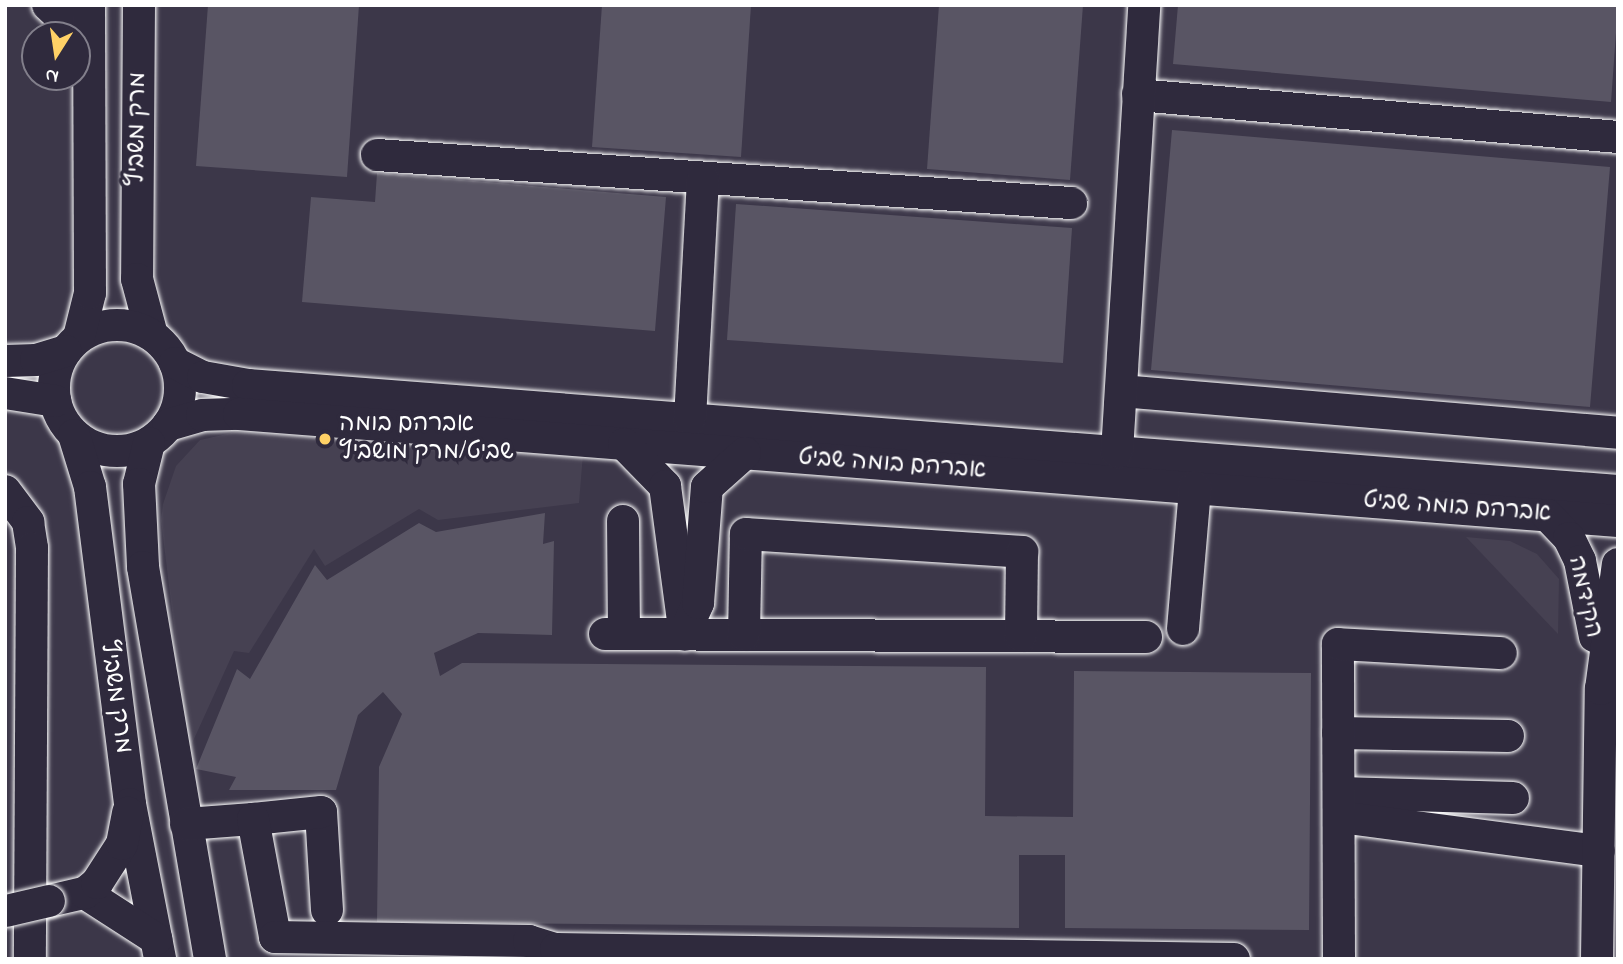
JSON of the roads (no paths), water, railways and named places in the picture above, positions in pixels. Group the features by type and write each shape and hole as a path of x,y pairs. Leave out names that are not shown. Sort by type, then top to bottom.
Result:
{"street":[{"path":"48,5 65,21"},
{"name":"מרק משביץ","path":"139,5 137,279 152,335 175,363 181,387 158,434 139,484 139,525 210,959"},
{"path":"1117,452 1144,5"},
{"name":"מרק משביץ","path":"88,91 90,293 72,344 55,371 55,401 75,435 90,487 130,804 158,949"},
{"path":"1138,95 1618,136"},
{"path":"377,155 1071,203"},
{"path":"690,419 703,178"},
{"path":"5,361 36,360 116,325 152,335"},
{"name":"אברהם בומה שביט","path":"175,363 203,377 248,385 1618,491"},
{"path":"1121,391 1618,433"},
{"path":"5,393 55,401"},
{"name":"אברהם בומה שביט","path":"158,434 202,415 239,414 1618,520"},
{"path":"75,435 100,449 117,451 158,434"},
{"path":"624,444 665,486 685,635"},
{"path":"685,635 698,603 707,487 745,453"},
{"path":"1183,629 1195,488"},
{"path":"5,491 28,522 32,548 30,959"},
{"name":"הקידמה","path":"1546,515 1569,538 1580,561 1601,689"},
{"path":"623,521 615,634 1146,637"},
{"path":"744,635 746,534 1022,552 1021,636"},
{"name":"הקידמה","path":"1597,959 1601,689 1618,564"},
{"path":"1339,959 1338,644 1501,653"},
{"path":"1338,733 1508,736"},
{"path":"1340,805 1513,798"},
{"path":"6,911 85,893 122,844 130,804"},
{"path":"1340,805 1599,851"},
{"path":"186,824 321,812 327,910"},
{"path":"253,818 275,937 529,941 556,954 1234,959"},
{"path":"85,893 158,949"}],"place":[{"name":"אברהם בומה שביט/מרק מושביץ","path":"325,439"}]}
